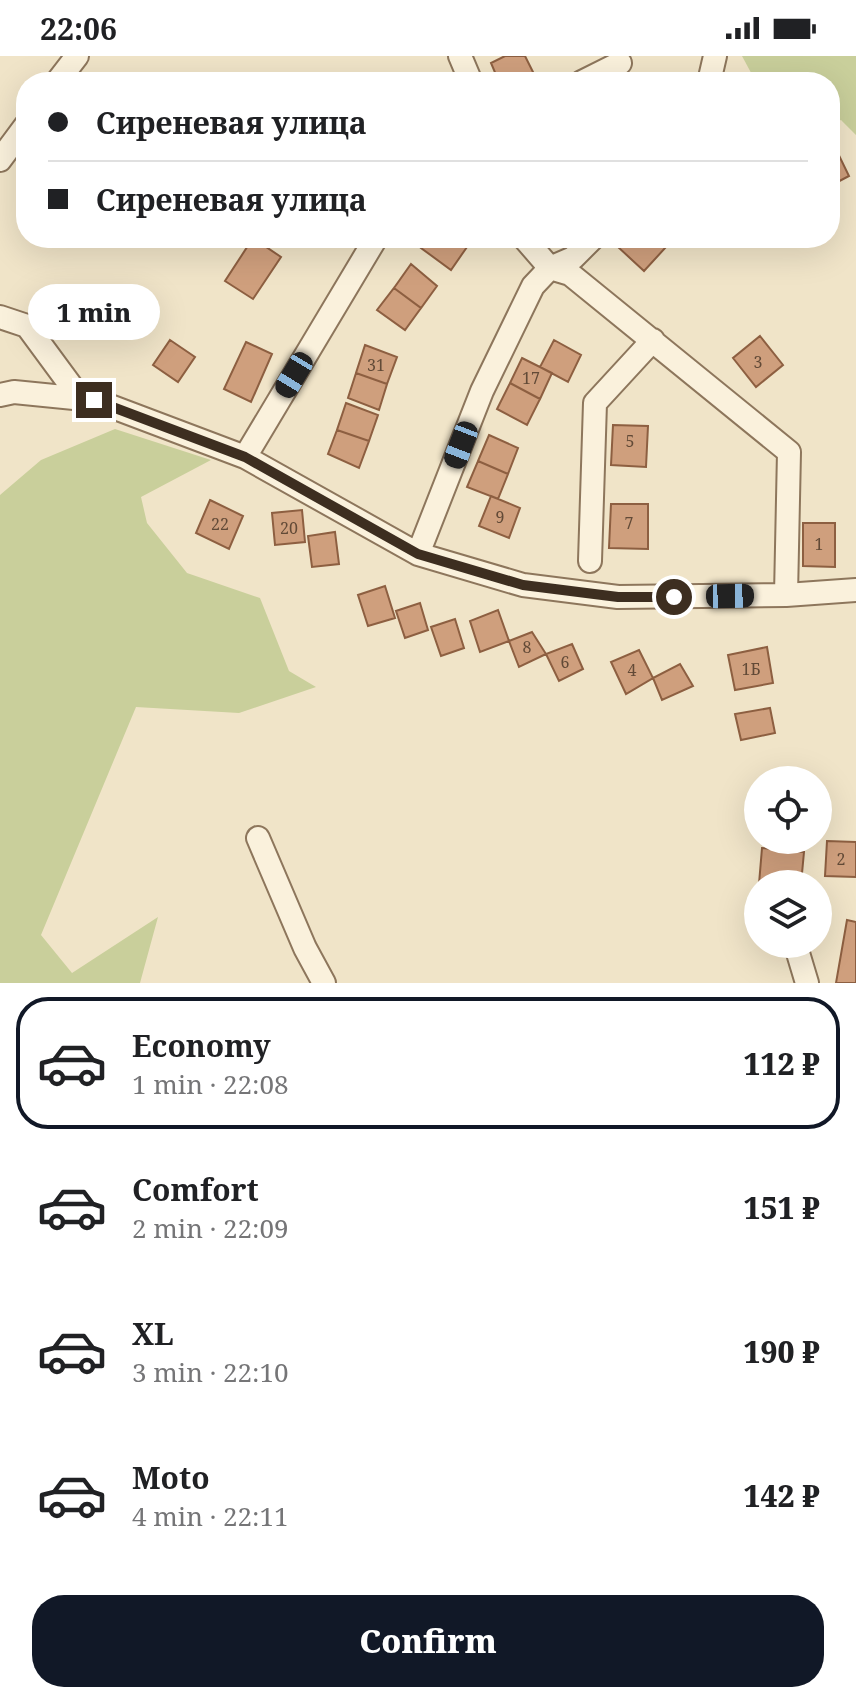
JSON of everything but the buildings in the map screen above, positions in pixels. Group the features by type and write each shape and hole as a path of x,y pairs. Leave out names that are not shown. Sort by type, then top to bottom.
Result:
{"street":[{"path":"65,72 77,56"},
{"path":"602,72 620,63"},
{"path":"0,160 16,138"},
{"path":"245,457 370,248"},
{"path":"533,248 550,268 570,274 789,452 786,595"},
{"path":"418,554 482,391 533,286 550,268 573,258 583,248"},
{"path":"0,317 27,326 87,399"},
{"path":"590,561 595,403 653,340"},
{"path":"0,395 14,392 87,399 245,457 418,554 523,585 618,597 786,595 856,590"},
{"path":"258,838 305,948 324,983"},
{"path":"800,958 807,983"}],"green space":[{"path":"742,56 856,56 856,135 840,120 840,72 751,72"},
{"path":"115,429 211,460 141,497 147,523 187,573 260,598 289,671 316,687 239,713 136,707 41,935 72,973 158,917 140,983 0,983 0,495 41,460"}],"route":[{"path":"94,400 245,457 418,554 523,585 618,597 674,597"}]}
